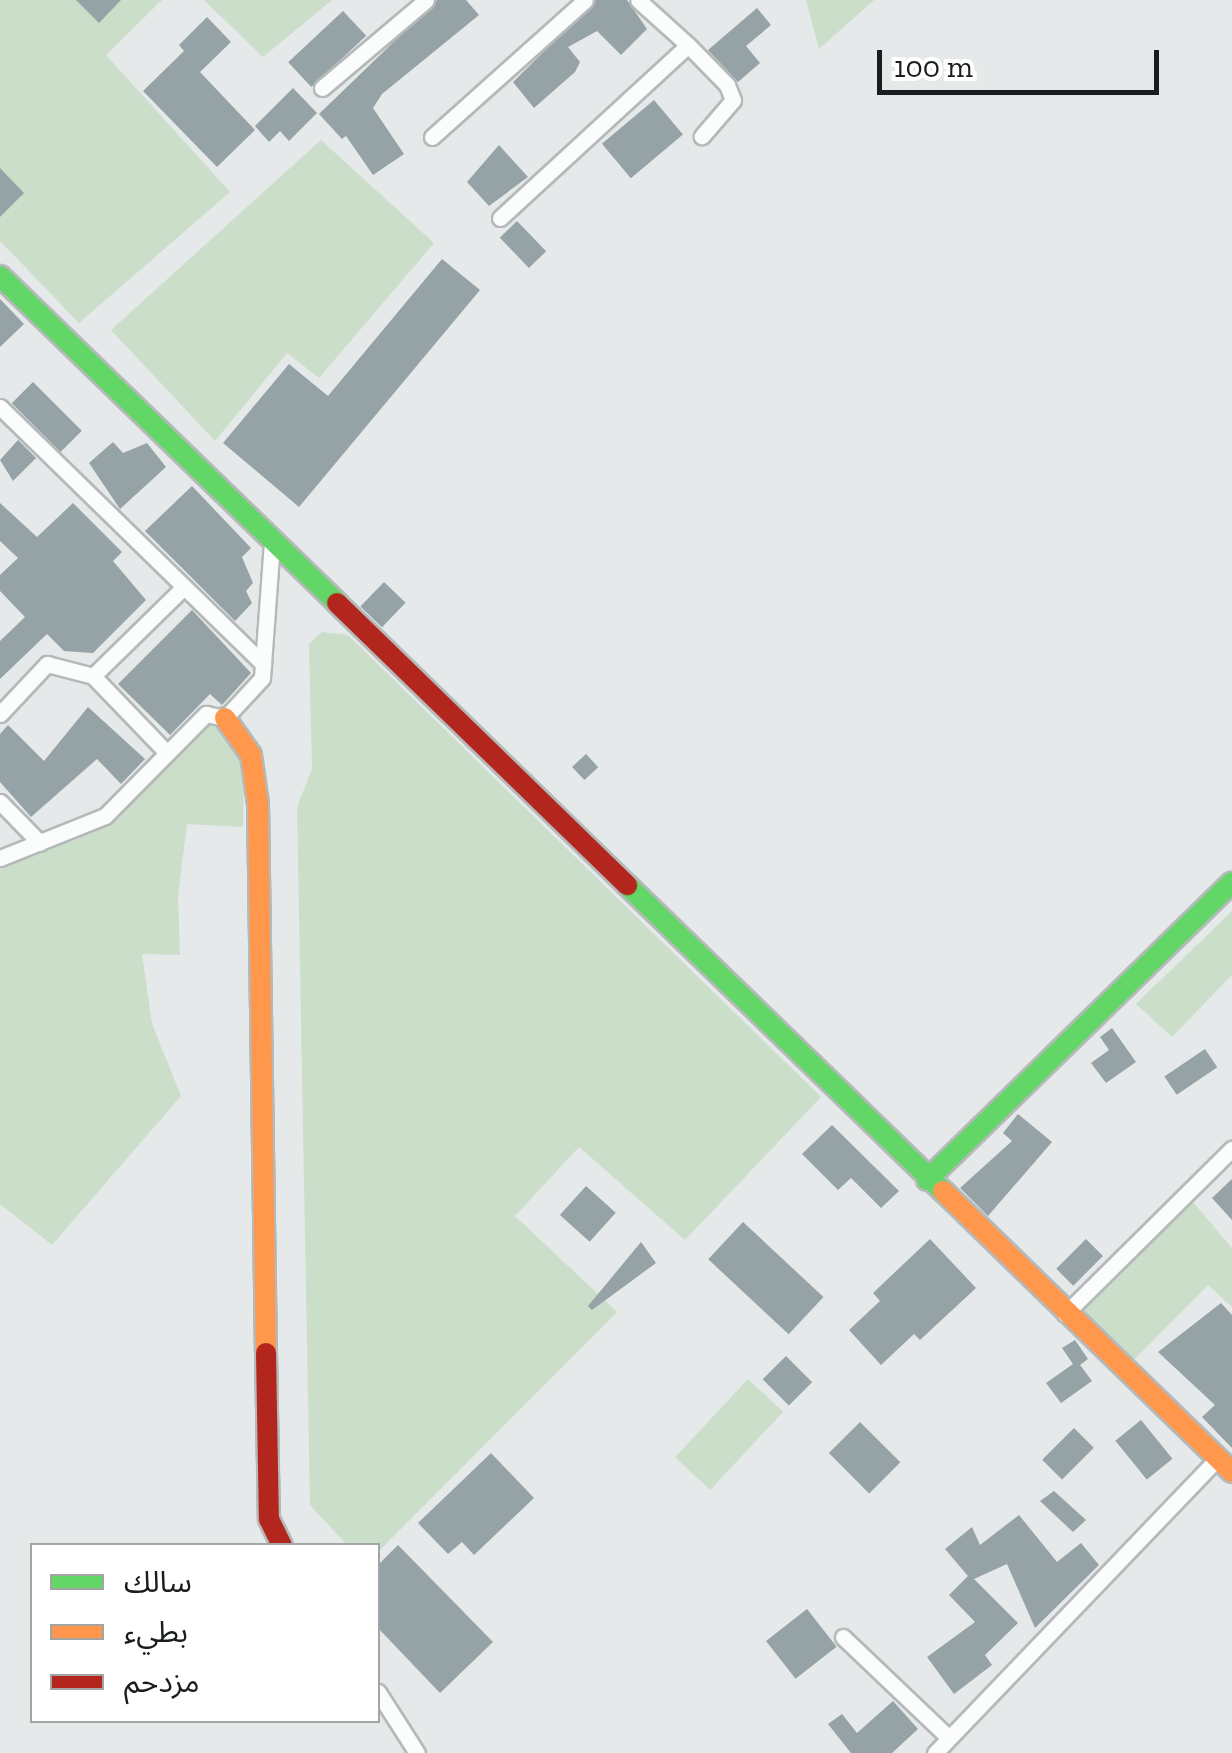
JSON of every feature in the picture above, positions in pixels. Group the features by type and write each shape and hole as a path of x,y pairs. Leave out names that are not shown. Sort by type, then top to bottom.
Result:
{"street":[{"path":"322,88 426,0"},
{"path":"432,137 584,0"},
{"path":"638,0 727,85 733,100 702,136"},
{"path":"500,218 688,46"},
{"path":"0,276 1065,1314 1225,1465 935,1753"},
{"path":"0,407 263,664"},
{"path":"224,718 262,678 272,542"},
{"path":"93,676 184,587"},
{"path":"0,714 48,664 93,676 167,753"},
{"path":"0,858 105,816 206,714 224,718 252,755 258,804 269,1519 281,1543"},
{"path":"0,802 40,843"},
{"path":"928,1180 1232,882"},
{"path":"1065,1314 1232,1149"},
{"path":"843,1637 950,1738"},
{"path":"380,1695 417,1753"}],"green space":[{"path":"0,0 162,0 106,55 230,192 79,323 0,241"},
{"path":"204,0 332,0 263,57"},
{"path":"806,0 874,0 819,49"},
{"path":"321,140 434,243 319,378 287,353 215,441 111,330"},
{"path":"322,632 348,635 821,1097 685,1240 579,1147 515,1216 617,1312 380,1550 380,1543 345,1543 310,1505 297,807 312,769 309,644"},
{"path":"211,722 244,760 243,827 187,824 178,896 180,955 142,954 152,1024 181,1096 52,1245 0,1204 0,858 89,825"},
{"path":"1232,911 1232,975 1172,1037 1136,1004"},
{"path":"1186,1194 1232,1248 1232,1307 1208,1285 1124,1370 1065,1314"},
{"path":"748,1379 783,1412 710,1490 675,1457"}],"building":[{"path":"76,0 121,0 99,23"},
{"path":"437,0 466,0 479,15 382,94 373,108 404,154 373,175 346,136 342,139 319,114"},
{"path":"596,0 627,0 647,29 621,55 597,31 568,47 580,62 575,72 534,108 513,82"},
{"path":"757,8 771,25 746,46 760,63 738,82 708,50"},
{"path":"343,11 366,36 311,87 288,62"},
{"path":"207,17 231,42 200,72 255,130 217,167 143,91 184,51 179,45"},
{"path":"293,88 317,113 289,141 280,131 269,142 255,126"},
{"path":"654,100 683,134 631,178 602,144"},
{"path":"499,145 528,177 489,206 467,182"},
{"path":"0,168 24,193 0,217"},
{"path":"517,221 546,251 529,268 500,238"},
{"path":"442,259 480,290 299,507 223,443 289,364 328,396"},
{"path":"0,299 24,324 0,347"},
{"path":"33,382 82,431 61,452 12,403"},
{"path":"18,440 36,458 13,481 0,460"},
{"path":"113,442 123,453 147,443 166,467 120,509 89,463"},
{"path":"192,486 251,548 242,557 253,583 246,591 252,603 235,621 145,531"},
{"path":"0,503 37,537 73,503 122,552 113,561 146,600 93,653 64,651 47,634 0,679 0,641 25,617 0,591 0,575 18,558 0,541"},
{"path":"384,582 406,603 382,627 360,606"},
{"path":"192,610 251,673 222,705 210,694 170,735 118,684"},
{"path":"88,707 145,759 121,784 97,759 31,817 0,782 0,734 8,725 44,761"},
{"path":"586,754 598,767 584,780 572,767"},
{"path":"1112,1028 1136,1062 1106,1083 1091,1063 1109,1050 1100,1037"},
{"path":"1205,1049 1217,1067 1177,1095 1164,1076"},
{"path":"1018,1114 1052,1142 988,1216 960,1188 1012,1141 1003,1133"},
{"path":"832,1125 899,1191 881,1208 851,1178 838,1190 802,1154"},
{"path":"1232,1179 1232,1220 1212,1198"},
{"path":"586,1186 616,1213 590,1242 560,1215"},
{"path":"743,1222 823,1297 789,1334 708,1259"},
{"path":"930,1239 976,1288 920,1340 914,1334 881,1365 849,1330 880,1301 873,1293"},
{"path":"1086,1239 1103,1256 1073,1286 1056,1269"},
{"path":"641,1242 656,1263 592,1310 588,1306"},
{"path":"1221,1303 1232,1315 1232,1448 1202,1417 1215,1405 1158,1352"},
{"path":"1075,1340 1088,1359 1080,1365 1092,1381 1061,1403 1046,1383 1073,1364 1062,1348"},
{"path":"786,1356 812,1382 789,1405 763,1379"},
{"path":"1141,1420 1172,1459 1147,1480 1115,1441"},
{"path":"860,1422 900,1462 869,1493 829,1453"},
{"path":"1074,1428 1094,1448 1062,1480 1042,1460"},
{"path":"491,1453 534,1498 474,1555 462,1542 448,1554 418,1523"},
{"path":"1054,1491 1086,1520 1073,1532 1040,1501"},
{"path":"1019,1515 1057,1562 1081,1543 1099,1565 1035,1628 1007,1564 974,1579 1018,1623 985,1655 992,1665 954,1694 927,1657 975,1622 949,1595 968,1576 945,1549 972,1527 980,1545"},
{"path":"398,1545 493,1642 440,1693 380,1630 380,1563"},
{"path":"807,1609 837,1647 796,1679 766,1641"},
{"path":"893,1701 918,1729 892,1753 851,1753 828,1724 842,1714 857,1733"}],"traffic: fast":[{"path":"0,276 337,603"},
{"path":"927,1180 1232,882"},
{"path":"627,885 943,1191"}],"traffic: slow":[{"path":"225,718 251,755 258,804 266,1353"},
{"path":"943,1191 1232,1472"}],"traffic: jam":[{"path":"337,603 627,885"},
{"path":"266,1353 269,1519 281,1543"}]}
